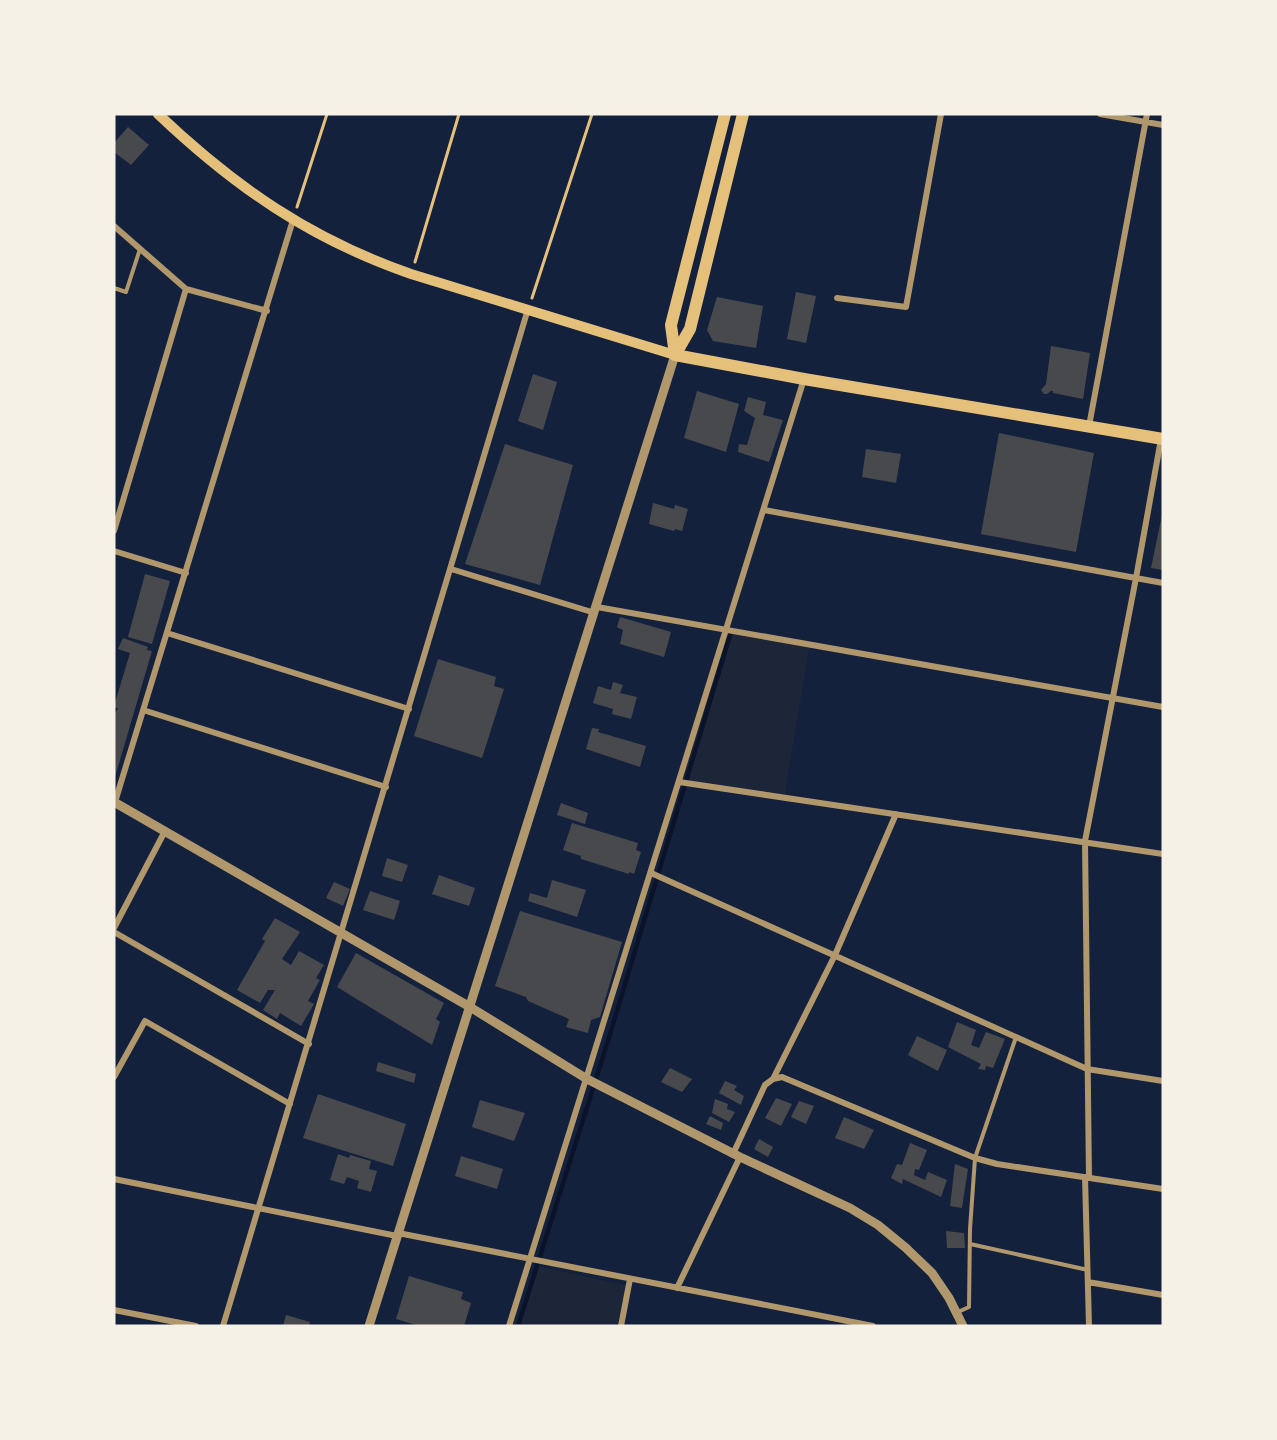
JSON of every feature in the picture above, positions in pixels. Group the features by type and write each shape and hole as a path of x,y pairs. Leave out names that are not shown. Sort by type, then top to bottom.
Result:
{"highway":[{"path":"675,355 671,325 725,114"},
{"path":"675,355 690,329 743,114"},
{"path":"675,355 1162,439"}],"main road":[{"path":"158,114 219,168 269,205 293,220 359,253 411,274 675,355"}],"street":[{"path":"837,298 906,307 941,114"},
{"path":"1101,114 1163,125"},
{"path":"1089,426 1147,114"},
{"path":"293,220 267,311 114,802 470,1007 587,1078 737,1156 850,1208 878,1225 932,1273 949,1298 963,1326"},
{"path":"114,225 186,289 267,311"},
{"path":"114,531 186,289"},
{"path":"223,1326 529,309"},
{"path":"369,1326 675,355"},
{"path":"509,1326 804,379"},
{"path":"1089,1326 1085,841 1162,439"},
{"path":"764,510 1163,583"},
{"path":"114,551 186,573"},
{"path":"451,569 596,610 727,629 1163,707"},
{"path":"167,633 409,709"},
{"path":"143,710 386,787"},
{"path":"679,782 1163,854"},
{"path":"773,1079 835,955 896,814"},
{"path":"114,928 165,831"},
{"path":"651,873 1088,1069 1163,1081"},
{"path":"114,932 309,1044"},
{"path":"114,1077 145,1021 291,1104"},
{"path":"677,1288 737,1156 765,1085 773,1079 783,1077 975,1158 997,1164 1163,1189"},
{"path":"114,1179 530,1259 851,1324 873,1326"},
{"path":"621,1326 630,1279"},
{"path":"1088,1282 1163,1295"},
{"path":"114,1310 196,1326"}],"lane":[{"path":"114,288 126,292 140,249"},
{"path":"957,1312 969,1307 975,1158 1016,1036"},
{"path":"970,1244 1088,1270"}],"path":[{"path":"293,220 327,114"},
{"path":"411,274 459,114"},
{"path":"529,309 592,114"}],"shaded area":[{"path":"727,629 810,644 784,798 679,782"},
{"path":"537,1266 629,1286 621,1326 518,1326"}],"building":[{"path":"128,127 149,145 131,165 114,152 114,143"},
{"path":"796,292 816,296 806,343 787,339"},
{"path":"717,297 763,306 756,348 713,341 707,330"},
{"path":"1051,346 1090,353 1083,399 1053,393 1053,391 1044,394 1041,390 1046,384"},
{"path":"533,374 557,382 543,430 518,421"},
{"path":"697,391 739,404 726,452 684,438"},
{"path":"748,397 766,402 763,415 783,420 769,462 738,452 739,444 747,445 755,418 744,411"},
{"path":"999,433 1094,453 1076,552 981,534"},
{"path":"505,444 573,465 540,585 465,564"},
{"path":"866,449 901,454 896,483 862,477"},
{"path":"653,503 674,509 675,505 688,509 682,531 649,524"},
{"path":"1163,515 1163,570 1151,568"},
{"path":"145,574 170,581 152,644 128,637"},
{"path":"620,617 671,632 664,657 620,644 623,630 617,627"},
{"path":"123,638 148,647 147,650 152,651 115,777 114,715 118,708 114,706 130,653 118,649"},
{"path":"438,659 496,677 494,686 504,689 482,758 414,736"},
{"path":"613,682 623,685 620,693 637,697 631,719 612,714 613,709 593,703 598,686 611,690"},
{"path":"592,728 599,729 598,732 646,746 640,767 586,749"},
{"path":"561,803 588,813 585,824 557,815"},
{"path":"572,823 638,843 636,850 641,852 634,874 581,859 581,856 563,850"},
{"path":"387,858 408,865 402,882 382,876"},
{"path":"439,875 475,888 469,906 432,894"},
{"path":"552,880 586,890 577,917 528,901 530,893 547,898"},
{"path":"334,882 350,889 343,906 326,898"},
{"path":"370,891 400,901 394,920 363,910"},
{"path":"520,911 622,942 600,1017 591,1020 588,1033 566,1027 569,1019 528,1001 526,997 495,986"},
{"path":"275,918 300,932 282,959 291,965 299,951 324,965 316,978 320,980 308,1001 314,1004 301,1026 280,1013 277,1019 263,1010 275,990 268,990 260,1003 237,990 265,941 262,939"},
{"path":"356,953 444,1003 436,1019 440,1022 432,1045 337,987"},
{"path":"957,1022 976,1030 971,1045 979,1048 986,1032 1005,1039 993,1068 986,1066 985,1070 978,1069 981,1064 948,1047"},
{"path":"917,1036 947,1050 938,1071 908,1055"},
{"path":"378,1062 416,1074 414,1083 376,1071"},
{"path":"670,1068 692,1079 682,1092 661,1082"},
{"path":"725,1081 737,1086 734,1090 744,1096 741,1105 719,1093"},
{"path":"318,1094 406,1124 393,1166 303,1138"},
{"path":"776,1098 792,1104 781,1126 765,1118"},
{"path":"715,1099 728,1104 727,1109 735,1112 729,1122 712,1113"},
{"path":"480,1100 525,1113 514,1141 472,1127"},
{"path":"799,1101 814,1106 806,1124 791,1117"},
{"path":"710,1116 723,1123 721,1130 706,1124"},
{"path":"844,1117 874,1130 864,1149 835,1138"},
{"path":"759,1139 773,1147 768,1157 754,1149"},
{"path":"910,1143 927,1150 919,1170 915,1169 914,1175 925,1180 928,1172 947,1180 941,1197 903,1179 902,1184 891,1178 897,1164 902,1165"},
{"path":"338,1154 371,1161 369,1169 377,1171 371,1192 357,1188 359,1181 347,1177 344,1184 330,1180"},
{"path":"461,1156 503,1169 497,1189 455,1176"},
{"path":"955,1164 968,1169 962,1208 950,1206"},
{"path":"946,1231 964,1233 965,1248 947,1248"},
{"path":"409,1276 463,1292 461,1299 471,1303 464,1326 419,1326 396,1319"},
{"path":"286,1315 310,1322 309,1326 283,1326"}],"waterway":[{"path":"518,1326 607,1044 730,635"}]}
